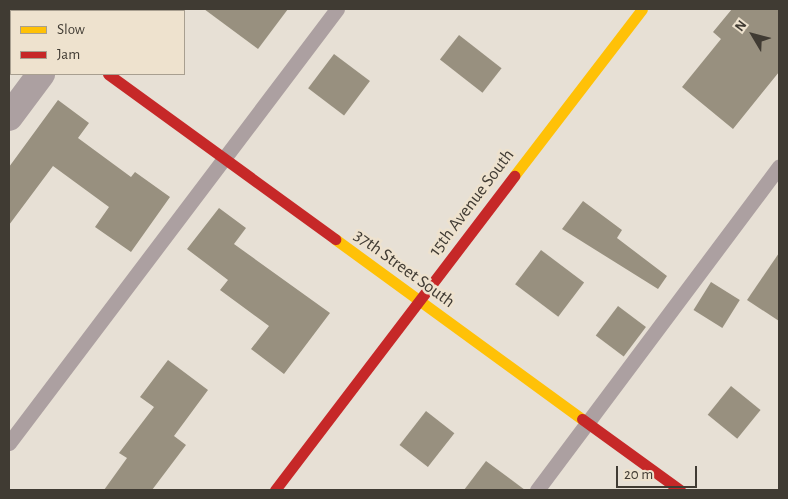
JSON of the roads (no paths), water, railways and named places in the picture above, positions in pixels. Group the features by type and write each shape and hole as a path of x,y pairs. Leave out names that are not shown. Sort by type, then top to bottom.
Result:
{"street":[{"name":"15th Avenue South","path":"275,490 642,9"},
{"path":"9,117 40,75"},
{"name":"37th Street South","path":"109,75 680,490"}],"lane":[{"path":"9,442 337,9"},
{"path":"537,490 779,166"}]}
